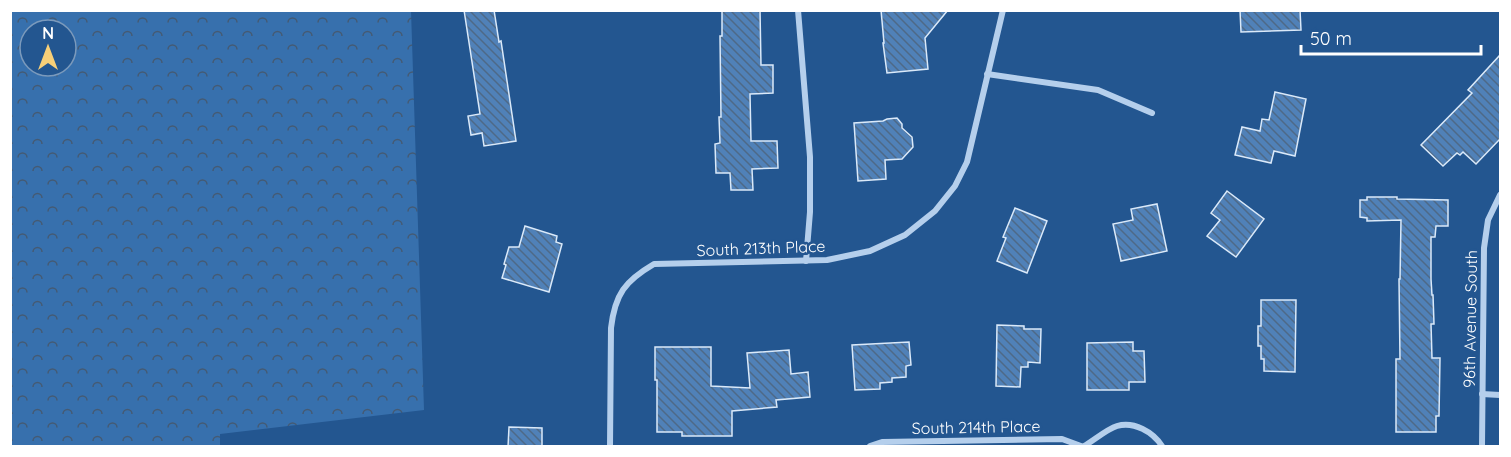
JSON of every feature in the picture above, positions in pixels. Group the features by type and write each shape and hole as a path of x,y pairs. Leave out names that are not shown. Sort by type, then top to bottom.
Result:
{"street":[{"path":"798,10 810,157 810,212 806,261"},
{"name":"South 213th Place","path":"610,447 611,328 613,310 622,290 637,274 654,264 827,260 870,251 905,235 935,211 955,186 967,162 1003,10"},
{"path":"987,74 1098,90 1152,113"},
{"name":"96th Avenue South","path":"1482,447 1484,248 1488,220 1500,195"},
{"path":"1482,394 1500,395"},
{"name":"South 214th Place","path":"870,447 882,442 1062,439 1082,447 1115,426 1129,425 1146,431 1156,438 1162,447"}],"green space":[{"path":"10,11 411,11 424,410 220,434 220,446 11,446"}],"building":[{"path":"464,10 494,10 516,141 484,146 482,133 471,135 468,116 480,114"},
{"path":"722,10 760,10 761,65 773,65 773,93 750,94 751,141 777,141 778,168 752,169 753,190 731,190 730,173 716,173 715,144 720,143 719,117 721,117"},
{"path":"881,10 948,10 925,38 928,69 887,73"},
{"path":"1240,10 1300,10 1301,30 1241,32"},
{"path":"1500,55 1500,139 1476,164 1463,152 1460,155 1457,153 1443,166 1421,145 1472,93 1468,90"},
{"path":"1275,92 1306,99 1295,156 1274,151 1271,163 1235,155 1242,127 1260,131 1262,119 1269,120"},
{"path":"897,118 902,128 912,137 913,147 902,159 885,160 886,179 858,181 854,123"},
{"path":"1227,191 1264,219 1236,257 1207,236 1220,220 1211,213"},
{"path":"1367,197 1448,200 1448,226 1436,226 1435,237 1431,237 1434,324 1431,324 1432,358 1440,358 1439,416 1436,416 1436,432 1396,432 1396,359 1400,359 1401,220 1367,221 1367,218 1360,217 1360,200 1367,200"},
{"path":"1157,204 1167,251 1121,261 1113,224 1133,220 1131,209"},
{"path":"1015,208 1047,221 1027,273 997,261 1006,238 1003,237"},
{"path":"525,226 557,236 556,242 562,244 549,292 502,278 509,247 519,247"},
{"path":"1261,300 1296,300 1295,372 1264,371 1261,346 1258,346"},
{"path":"997,325 1041,329 1040,363 1028,362 1028,367 1021,367 1020,387 996,386"},
{"path":"909,342 911,365 906,366 906,377 892,378 892,382 880,383 880,389 855,390 852,345"},
{"path":"1133,342 1133,351 1144,351 1145,382 1129,382 1129,390 1087,390 1087,343"},
{"path":"655,347 711,347 711,386 750,388 747,353 789,350 791,374 808,372 810,397 776,400 777,407 732,411 732,436 682,436 682,432 657,432"},
{"path":"509,427 542,428 542,447 508,447"}]}
